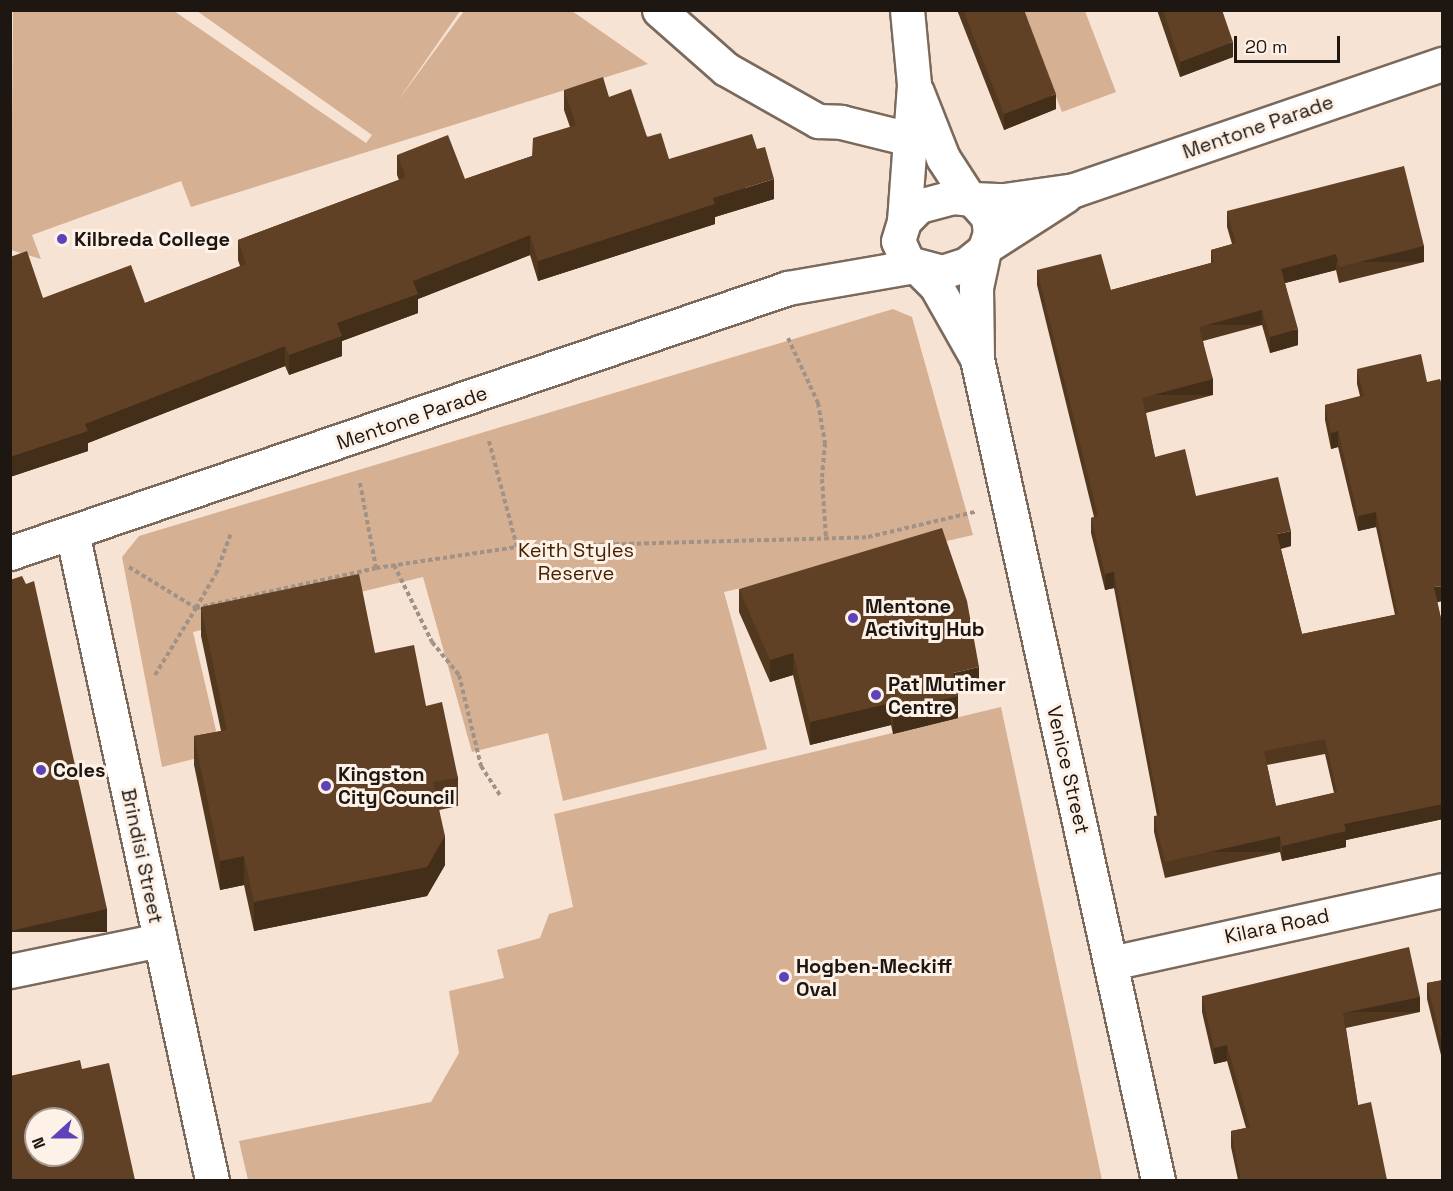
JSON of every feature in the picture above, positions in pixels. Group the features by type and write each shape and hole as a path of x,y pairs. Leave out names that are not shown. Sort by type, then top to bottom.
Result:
{"street":[{"path":"659,10 726,69 818,121 841,122 910,139"},
{"path":"907,10 914,84 900,250 915,267 935,272 952,270 971,262 985,248 990,221 970,199 944,158 914,84"},
{"name":"Mentone Parade","path":"970,199 1004,200 1074,190 1443,64"},
{"name":"Mentone Parade","path":"985,248 1074,190"},
{"path":"903,223 913,210 932,201 970,199"},
{"name":"Mentone Parade","path":"10,553 812,281 856,259 903,223"},
{"name":"Venice Street","path":"985,248 976,286 977,359 1007,505 1158,1180"},
{"name":"Mentone Parade","path":"812,281 915,267"},
{"name":"Venice Street","path":"915,267 936,286 977,359"},
{"name":"Brindisi Street","path":"72,532 212,1180"},
{"name":"Kilara Road","path":"1111,963 1443,890"},
{"path":"10,971 160,940"}],"path":[{"path":"788,338 818,403 825,442 822,479 826,538"},
{"path":"489,441 517,547"},
{"path":"360,483 376,568"},
{"path":"129,567 196,608 376,568 517,547 868,537 1007,505"},
{"path":"155,675 216,574 231,532"},
{"path":"394,565 432,642 459,675 481,766 501,797"}],"green space":[{"name":"Kilbreda College","path":"13,11 174,11 366,143 372,135 197,11 460,11 397,102 464,11 572,11 648,64 191,207 181,181 32,235 41,259 11,250"},
{"path":"1023,11 1085,11 1116,92 1062,112"},
{"name":"Keith Styles Reserve","path":"893,309 912,317 973,535 724,592 767,749 563,801 548,733 472,752 423,577 193,632 221,752 162,767 122,557 139,536"},
{"name":"Hogben-Meckiff Oval","path":"1001,707 1102,1180 248,1180 239,1141 431,1102 459,1053 449,991 504,978 497,950 540,938 549,914 573,907 554,814"}],"building":[{"path":"963,10 1024,10 1056,94 1004,114"},
{"path":"1163,10 1222,10 1233,42 1180,62"},
{"path":"603,77 609,97 631,89 647,137 661,133 669,159 752,134 757,149 765,147 774,179 713,198 715,204 538,261 530,235 413,281 418,294 337,323 342,336 289,355 285,346 85,424 88,431 10,457 10,257 27,251 43,298 131,265 145,303 246,264 238,240 406,177 397,155 448,135 465,179 532,156 533,138 576,125 564,90"},
{"path":"1404,166 1424,246 1339,267 1336,254 1281,269 1298,329 1270,337 1262,310 1199,327 1213,379 1142,398 1155,457 1185,449 1196,496 1278,477 1291,531 1277,534 1302,634 1398,614 1376,512 1358,516 1338,431 1331,433 1325,405 1364,396 1357,369 1421,354 1427,382 1440,379 1443,387 1443,586 1434,587 1443,627 1443,804 1344,824 1346,831 1282,846 1280,836 1165,862 1154,816 1160,815 1114,572 1105,574 1091,518 1098,516 1037,270 1101,254 1111,290 1214,262 1211,250 1236,243 1227,211","holes":["1325,739 1337,792 1276,806 1264,751"]},
{"path":"942,528 967,601 979,667 953,673 958,696 893,711 891,703 810,722 793,653 770,660 739,589"},
{"name":"Kingston City Council","path":"359,574 375,653 414,645 426,706 442,702 458,778 433,782 445,836 427,867 254,902 244,856 220,861 194,736 227,730 201,607"},
{"name":"Coles","path":"22,576 26,584 34,581 107,909 10,931 10,580"},
{"path":"1409,947 1420,997 1343,1013 1358,1105 1371,1102 1387,1180 1241,1180 1231,1131 1250,1127 1227,1045 1214,1048 1202,996"},
{"path":"1443,980 1443,1048 1427,983"},
{"path":"80,1060 82,1069 109,1063 135,1180 10,1180 10,1076"}],"place":[{"name":"Kilbreda College","path":"62,239"},
{"name":"Mentone Activity Hub","path":"853,618"},
{"name":"Pat Mutimer Centre","path":"876,695"},
{"name":"Coles","path":"41,770"},
{"name":"Kingston City Council","path":"326,786"},
{"name":"Hogben-Meckiff Oval","path":"784,977"}]}
